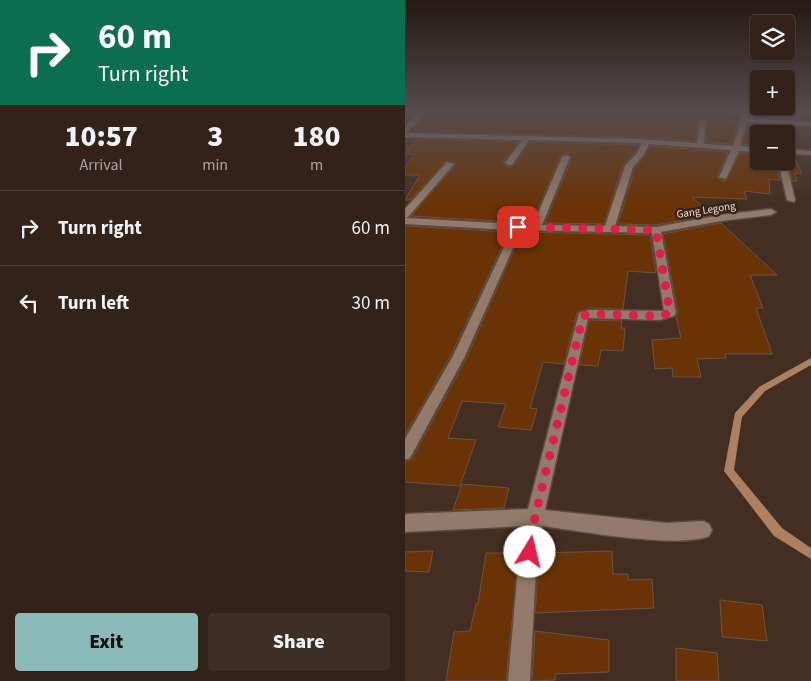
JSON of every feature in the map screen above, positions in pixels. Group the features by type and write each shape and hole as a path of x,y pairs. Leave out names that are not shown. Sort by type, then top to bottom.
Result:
{"street":[{"path":"509,163 524,142"},
{"path":"639,142 750,149"},
{"path":"609,230 629,166 640,154 646,142"},
{"path":"700,146 701,142"},
{"path":"723,177 738,142"},
{"path":"795,152 811,153"},
{"path":"536,228 566,157"},
{"path":"405,215 450,164"},
{"path":"784,170 791,200"},
{"name":"Gang Legong","path":"405,221 536,228 656,230 721,218 771,212"},
{"path":"405,454 459,356 518,227"},
{"path":"519,681 527,568 535,517 583,316 589,314 660,316 670,313 656,230"},
{"path":"405,523 535,517 667,532 703,530"}],"building":[{"path":"414,142 518,142 503,162 504,165 509,167 514,166 530,142 639,145 623,165 604,224 545,223 572,158 567,153 560,156 532,223 411,216 456,164 446,161 410,200 405,200 420,175 405,175 405,167 415,154 405,154"},
{"path":"706,142 733,142 732,144"},
{"path":"743,142 750,142 750,145 742,144"},
{"path":"650,146 728,152 717,176 718,179 725,181 740,153 750,154 750,170 778,170 780,180 769,179 770,194 744,191 747,199 692,197 712,215 656,225 618,224 635,168"},
{"path":"795,158 802,174 795,173 797,181 792,181 789,170 795,170"},
{"path":"721,223 777,275 750,275 763,308 756,308 772,354 725,354 726,358 697,359 701,377 673,377 672,368 655,369 652,340 681,338 663,234"},
{"path":"405,226 509,232 451,355 405,435"},
{"path":"522,232 650,235 656,273 628,271 623,309 589,308 577,313 564,364 543,362 530,408 537,409 531,430 498,427 506,404 462,401 448,438 476,440 460,486 405,482 405,462 412,459 467,357"},
{"path":"589,320 622,321 621,328 625,328 623,351 601,350 598,366 579,365"},
{"path":"462,484 509,488 504,508 453,510"},
{"path":"433,551 429,572 405,571 405,552"},
{"path":"612,551 613,574 628,574 628,580 652,579 654,608 535,613 540,553"},
{"path":"486,553 519,553 506,681 446,681 454,632 470,631 476,604 478,604"},
{"path":"720,600 762,605 767,641 722,637"},
{"path":"535,631 609,640 609,672 555,674 555,680 532,681"},
{"path":"676,648 717,653 719,681 676,681"}],"waterway":[{"path":"811,361 762,389 738,416 729,471 778,532 811,554"}],"route":[{"path":"518,227 656,230 670,313 660,316 589,314 583,316 535,517 530,552"}]}
